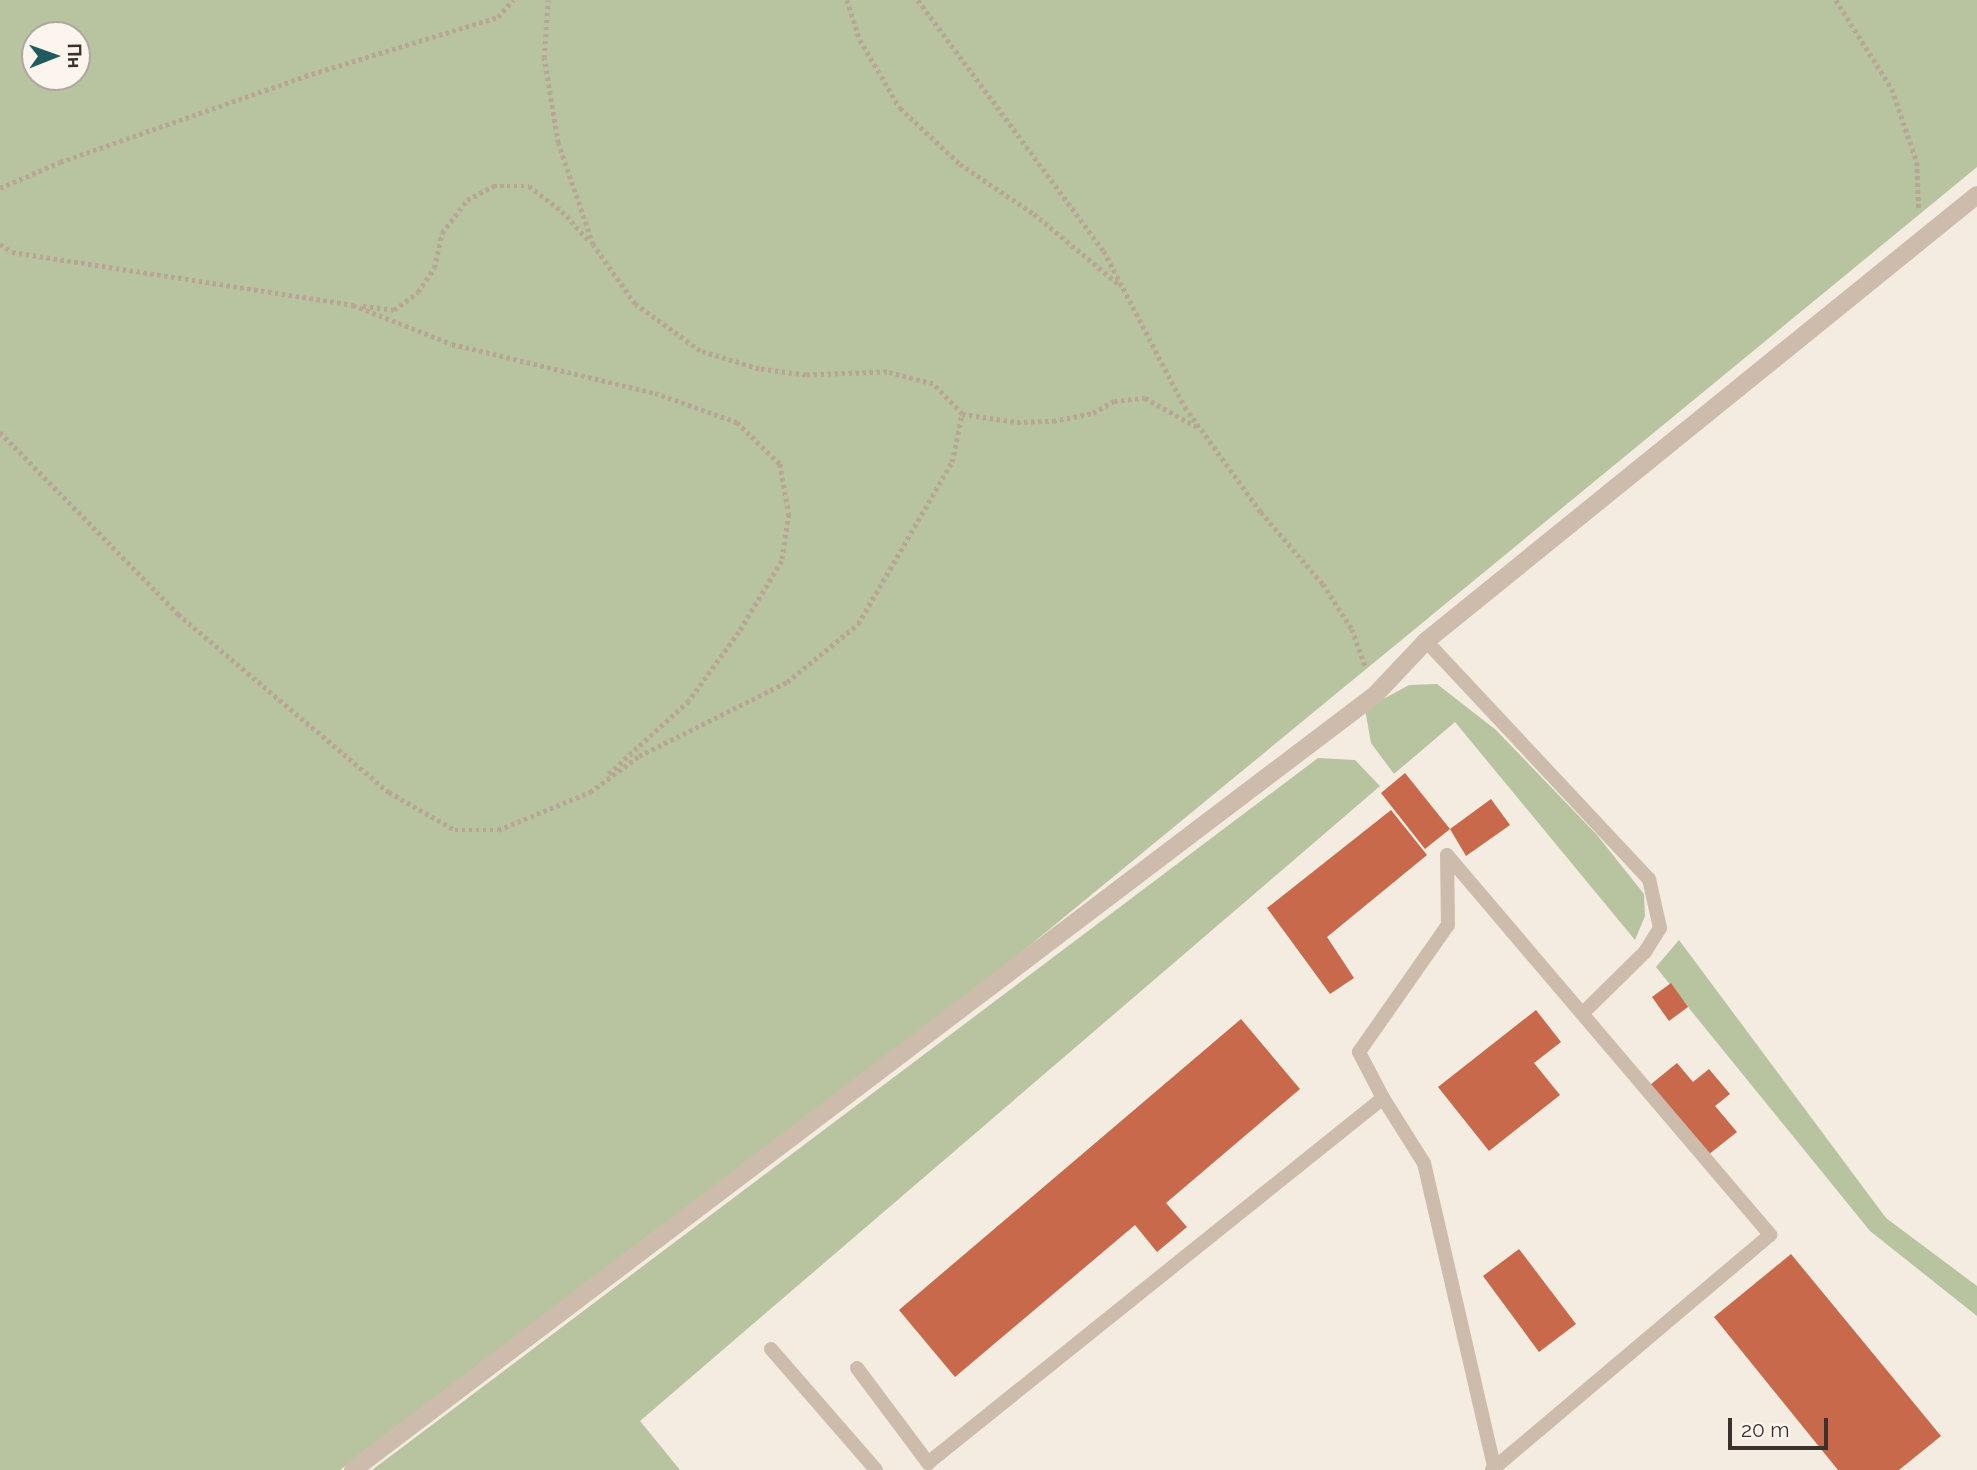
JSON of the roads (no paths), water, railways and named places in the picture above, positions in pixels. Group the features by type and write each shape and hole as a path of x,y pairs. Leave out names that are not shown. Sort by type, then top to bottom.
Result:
{"street":[{"path":"353,1470 1376,694 1426,641 1977,195"}],"lane":[{"path":"1426,641 1649,879 1660,928 1645,952 1583,1013"},
{"path":"1447,855 1583,1013 1770,1235 1493,1469 1424,1163 1359,1052 1448,925 1447,855"},
{"path":"857,1368 928,1463 1384,1098"},
{"path":"771,1349 876,1470"}]}
